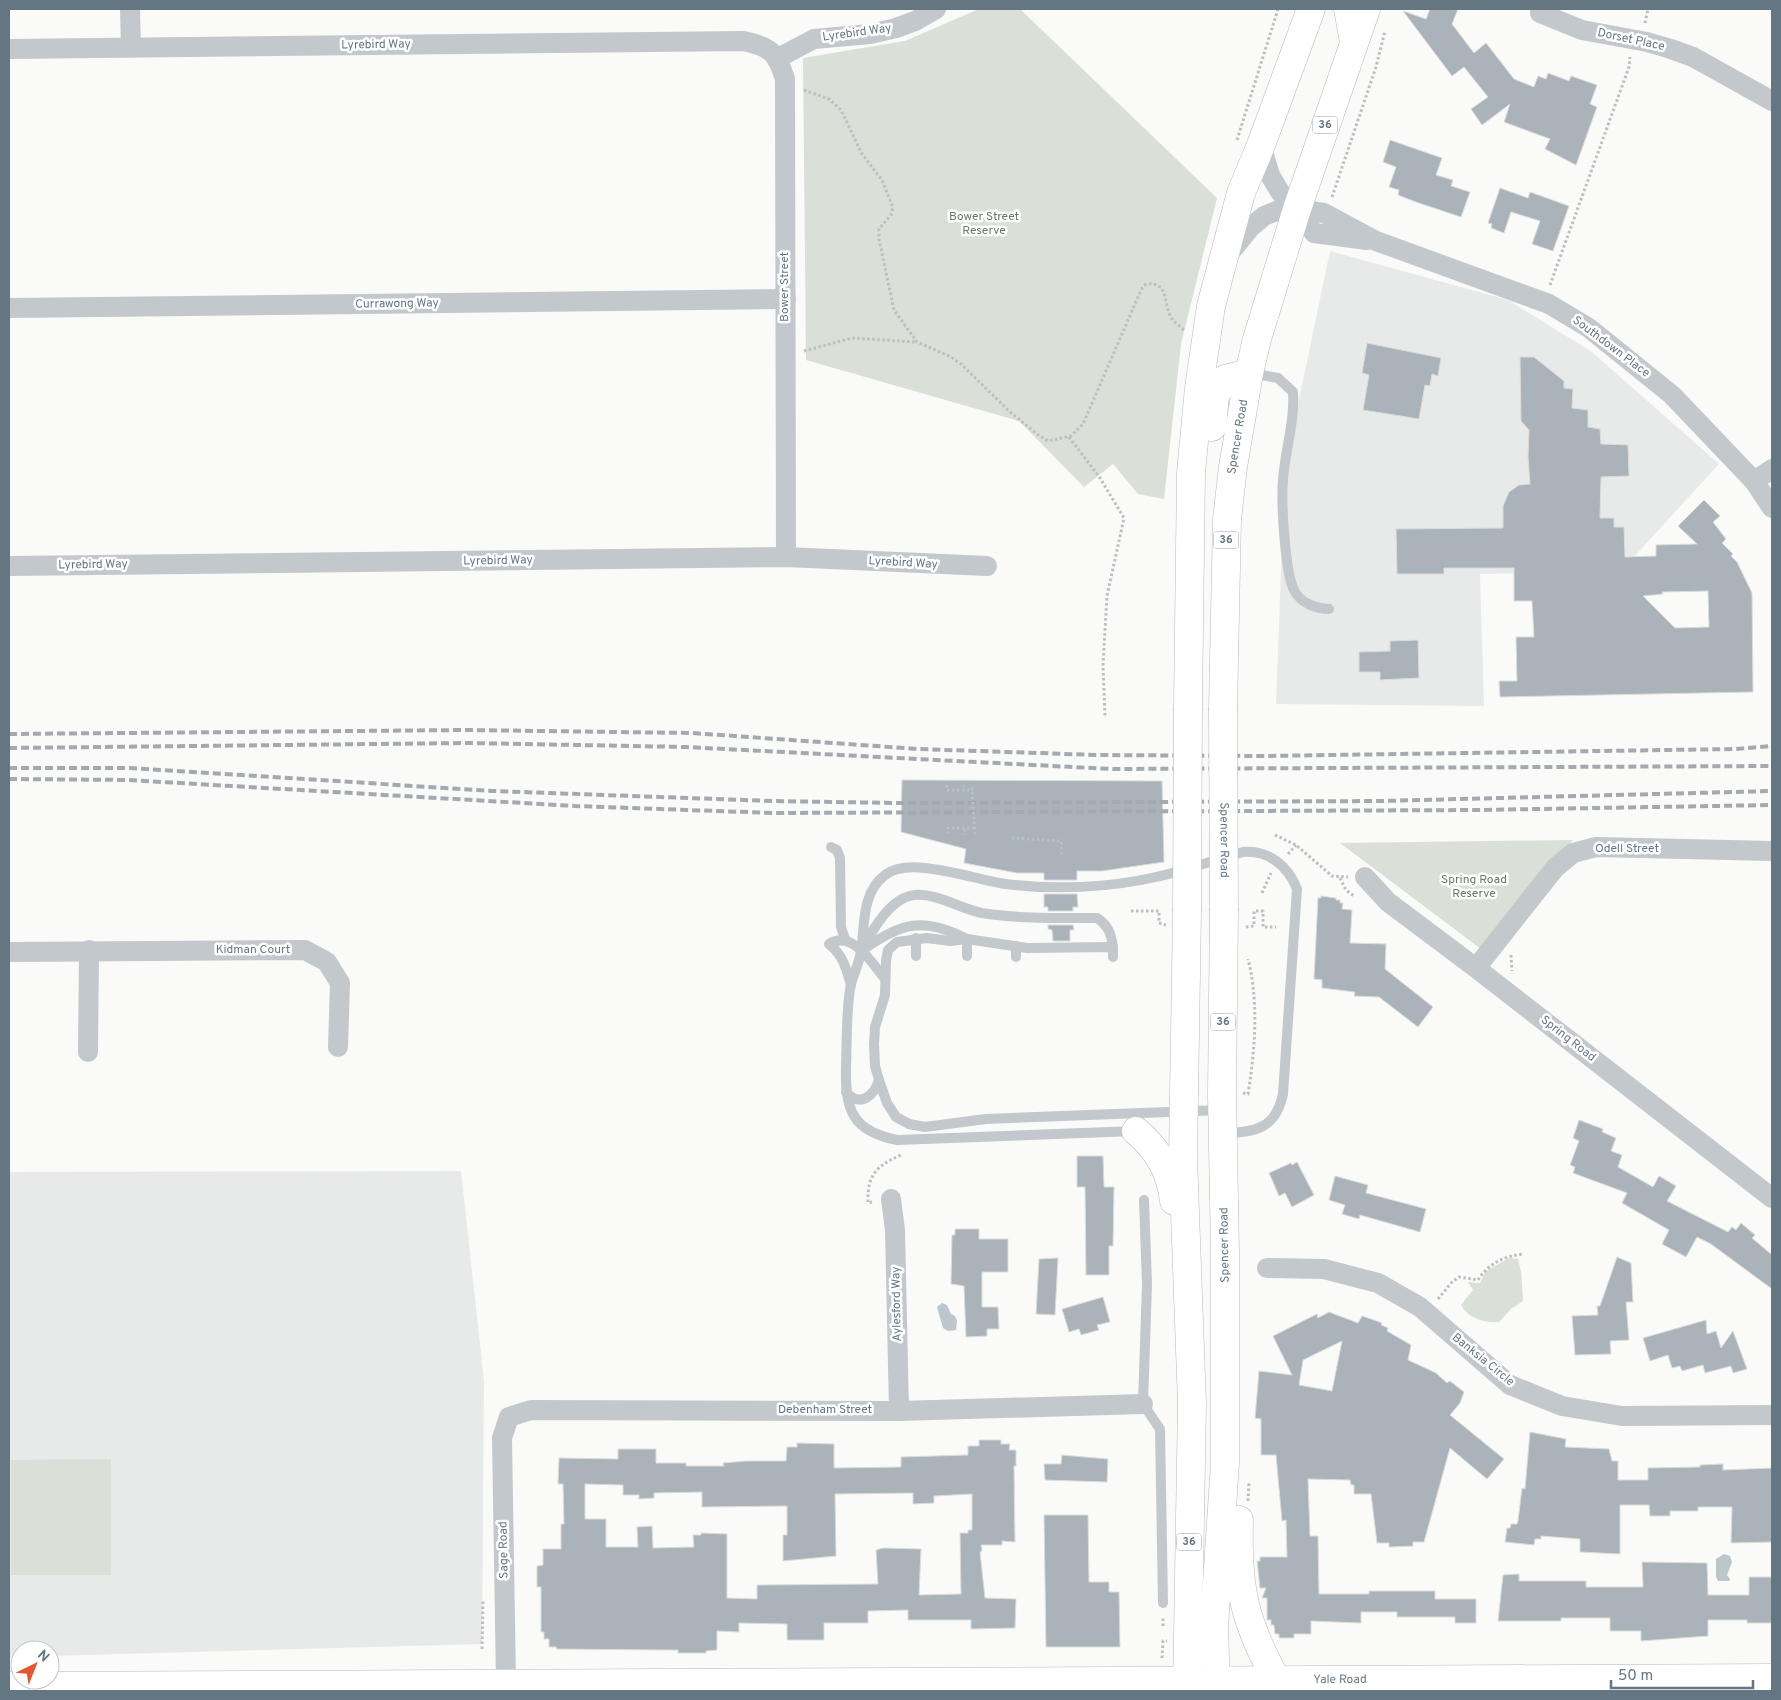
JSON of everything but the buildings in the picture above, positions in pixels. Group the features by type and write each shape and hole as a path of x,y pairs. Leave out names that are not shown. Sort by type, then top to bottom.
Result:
{"main road":[{"name":"36","path":"1186,1686 1192,1404 1183,1158 1184,1112 1178,919 1188,708 1188,565 1191,473 1199,388 1211,306 1220,267 1241,193 1261,145 1311,9"},
{"path":"1348,9 1354,42"},
{"name":"Spencer Road","path":"1216,1687 1214,1627 1225,1463 1222,1121 1236,919 1223,708 1227,519 1233,467 1249,373 1257,339 1296,209 1366,9"},
{"path":"1188,565 1204,524 1215,396 1225,379 1249,373"},
{"path":"1136,1131 1151,1144 1172,1184 1178,1253 1179,1324 1189,1354"},
{"path":"1225,1463 1239,1516 1238,1560 1243,1601 1252,1633 1278,1681"},
{"name":"Yale Road","path":"60,1688 280,1688 506,1683 1216,1687 1278,1681 1772,1678"}],"street":[{"path":"130,9 131,47"},
{"name":"Lyrebird Way","path":"9,49 744,41 762,45 778,58 814,39 870,34 896,28 915,21 936,9"},
{"name":"Dorset Place","path":"1540,13 1582,30 1671,48 1693,57 1772,102"},
{"name":"Bower Street","path":"778,58 785,79 786,557"},
{"path":"1261,145 1275,183 1280,192 1296,209"},
{"name":"Southdown Place","path":"1220,267 1235,245 1264,216 1279,210 1296,209 1324,213 1376,241 1543,301 1589,328 1672,395 1754,481 1772,508"},
{"name":"Currawong Way","path":"9,308 786,299"},
{"path":"1754,481 1772,469"},
{"name":"Lyrebird Way","path":"9,566 786,557 987,566"},
{"name":"Odell Street","path":"1476,968 1555,868 1573,853 1596,847 1772,851"},
{"name":"Spring Road","path":"1365,877 1388,902 1517,999 1772,1198"},
{"path":"88,950 88,1052"},
{"name":"Kidman Court","path":"9,952 305,950 327,962 340,982 338,1047"},
{"name":"Aylesford Way","path":"891,1198 895,1230 899,1410"},
{"name":"Banksia Circle","path":"1267,1268 1324,1269 1378,1283 1420,1307 1510,1385 1562,1406 1622,1416 1772,1415"},
{"name":"Debenham Street","path":"509,1417 531,1410 899,1410 1143,1404"},
{"name":"Sage Road","path":"506,1683 502,1438 509,1417"}],"lane":[{"path":"1249,373 1278,378 1293,392 1294,405 1283,480 1286,554 1294,590 1302,600 1321,609 1329,609"},
{"path":"831,847 837,850 840,858 842,927 845,939 861,951 885,979"},
{"path":"861,951 865,905 874,887 884,875 898,868 914,866 981,881 1020,886 1062,887 1115,884 1157,877 1243,852 1256,851 1269,856 1288,872 1297,890 1283,1094 1280,1110 1270,1121 1252,1132 1222,1121 1184,1112 986,1119 925,1127 909,1124 896,1117 888,1103 875,1066 875,1027 885,995 888,950 897,942 916,938 950,941 967,939"},
{"path":"861,951 893,931 909,924 952,932 967,939 1016,952 1113,952 1110,933 1105,923 1097,918 1031,917 981,913 915,895 896,903 870,933 861,951 851,985 846,1092 854,1119 869,1132 897,1140 1136,1131"},
{"path":"916,938 916,956"},
{"path":"845,939 836,940 829,944 839,952 844,961 851,985"},
{"path":"967,939 967,956"},
{"path":"846,1092 855,1100 863,1100 871,1097 876,1091 879,1080"},
{"path":"1144,1200 1147,1284 1143,1404 1160,1429 1163,1603"}],"path":[{"path":"1332,197 1376,67 1386,28"},
{"path":"1543,301 1558,268 1629,67 1632,39"},
{"path":"798,89 820,94 842,110 862,154 882,180 892,208 891,215 879,229 890,297 894,310 917,342"},
{"path":"785,353 798,353 852,338 917,342 951,357 961,364 1010,412 1036,434 1048,441 1069,437 1083,424 1141,290 1146,284 1154,283 1162,288 1173,320 1190,334"},
{"path":"1069,437 1100,478 1124,518 1107,596 1103,665 1105,716"},
{"path":"947,786 947,790 972,789 975,837"},
{"path":"948,833 948,828 965,832 974,828"},
{"path":"1275,835 1296,845 1332,876 1365,877"},
{"path":"1012,838 1061,841 1062,856"},
{"path":"1131,911 1159,911 1159,923 1178,919"},
{"path":"1236,919 1254,926 1254,911 1263,911 1263,927 1276,927"},
{"path":"1236,919 1244,936"},
{"path":"1512,952 1510,960 1512,971 1524,989 1517,999"},
{"path":"1247,955 1254,983 1253,1061 1248,1094"},
{"path":"891,1198 868,1203 868,1185 872,1175 885,1163 906,1153"},
{"path":"1428,1314 1452,1282 1460,1277 1478,1280 1486,1268 1509,1255 1524,1254"}],"shaded area":[{"path":"1330,251 1508,300 1592,352 1719,464 1620,572 1480,574 1484,706 1276,704 1285,467"},
{"path":"461,1171 484,1381 482,1644 60,1656 60,1640 10,1640 9,1658 9,1172"},
{"path":"942,1303 947,1305 951,1314 955,1316 957,1321 956,1330 948,1331 943,1328 937,1307"},
{"path":"1724,1554 1730,1556 1732,1562 1727,1575 1730,1579 1729,1581 1718,1581 1716,1577 1716,1559"}],"green space":[{"name":"Bower Street Reserve","path":"979,9 1020,9 1217,198 1181,344 1164,499 1138,494 1113,464 1084,487 1019,421 806,360 803,58 905,41"},
{"name":"Spring Road Reserve","path":"1573,840 1481,949 1340,843"},
{"path":"1509,1258 1518,1259 1521,1271 1523,1301 1511,1309 1499,1322 1488,1322 1472,1317 1461,1305 1473,1290 1468,1282 1480,1283 1486,1271"},
{"path":"111,1459 111,1575 11,1575 11,1460"}],"railway":[{"path":"9,734 466,730 692,733 918,749 1098,755 1264,756 1735,749 1772,746"},
{"path":"9,748 467,743 686,747 1111,769 1772,766"},
{"path":"9,768 130,768 493,791 772,801 899,803 1383,801 1772,791"},
{"path":"9,779 128,780 575,806 773,813 1479,810 1772,805"}]}
